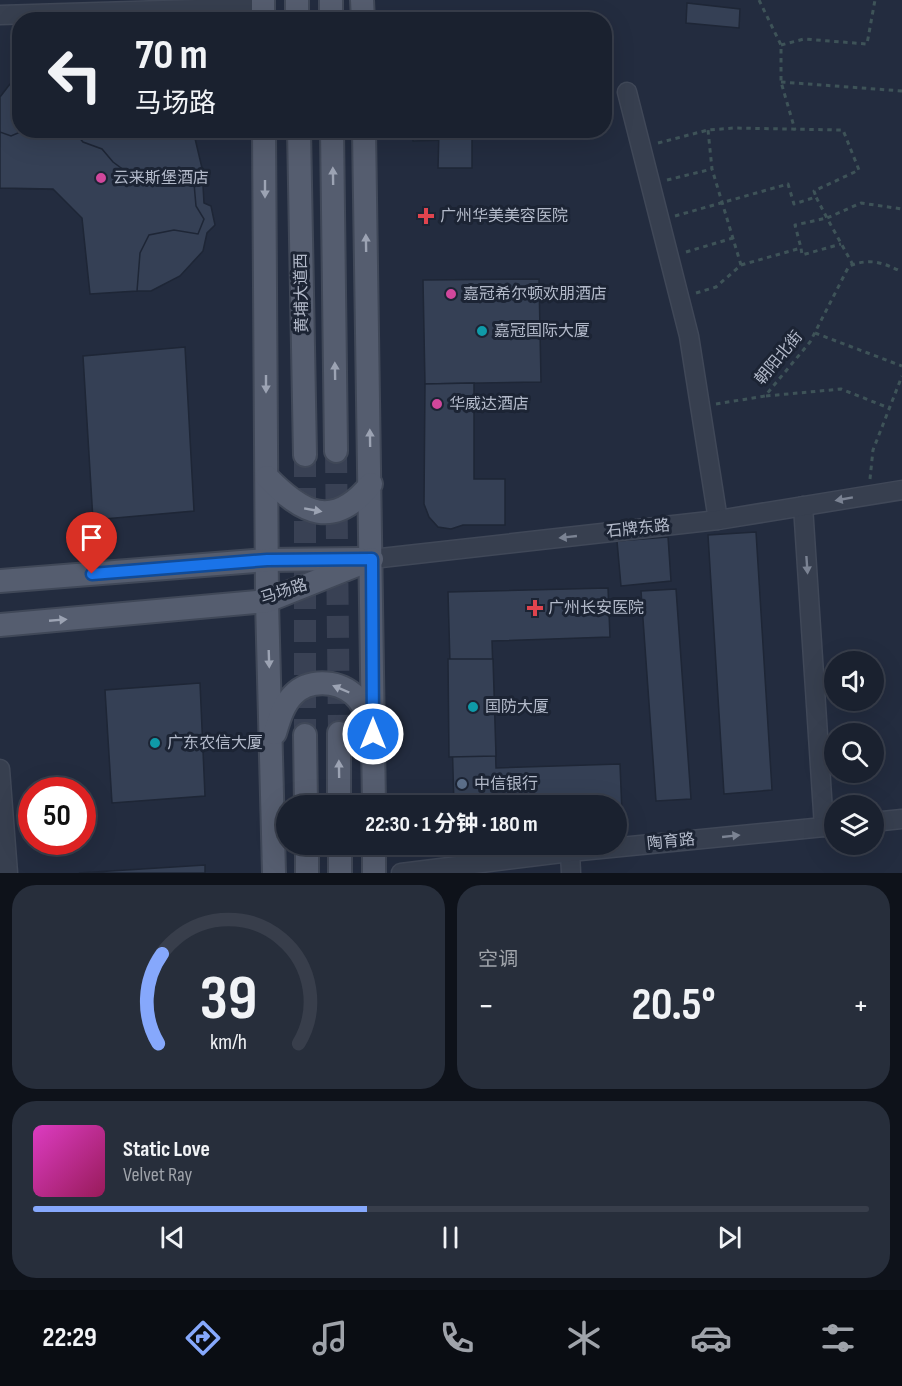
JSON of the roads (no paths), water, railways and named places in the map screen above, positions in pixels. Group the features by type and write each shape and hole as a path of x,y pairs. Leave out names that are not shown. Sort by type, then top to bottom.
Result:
{"main road":[{"path":"264,138 267,601 274,873"},
{"name":"黄埔大道西","path":"299,138 305,455"},
{"name":"黄埔大道西","path":"332,138 336,451"},
{"path":"364,138 374,795"},
{"path":"267,477 299,507 327,512 347,507 370,484"},
{"name":"马场路","path":"0,581 267,560 372,559"},
{"name":"马场路","path":"0,625 267,601 372,559"},
{"path":"271,744 283,710 292,696 303,687 322,683 340,686 354,694 365,710 373,734"},
{"path":"339,733 339,795"},
{"path":"305,735 306,795"},
{"path":"307,855 307,873"},
{"path":"340,855 340,873"},
{"path":"374,855 374,873"}],"street":[{"path":"132,12 263,9"},
{"path":"627,92 658,221 680,299 701,406 718,520"},
{"name":"石牌东路","path":"372,559 718,520 902,490"},
{"path":"803,506 826,795"},
{"path":"0,769 8,873"},
{"path":"884,821 902,819"},
{"name":"陶育路","path":"627,846 824,827"},
{"name":"陶育路","path":"401,873 546,855"},
{"path":"570,855 571,873"}],"tunnel":[{"path":"336,451 339,733"},
{"path":"305,455 305,735"}],"place":[{"name":"云来斯堡酒店","path":"101,178"},
{"name":"广州华美美容医院","path":"426,216"},
{"name":"嘉冠希尔顿欢朋酒店","path":"451,294"},
{"name":"嘉冠国际大厦","path":"482,331"},
{"name":"华威达酒店","path":"437,404"},
{"name":"广州长安医院","path":"535,608"},
{"name":"国防大厦","path":"473,707"},
{"name":"广东农信大厦","path":"155,743"},
{"name":"中信银行","path":"462,784"}]}
